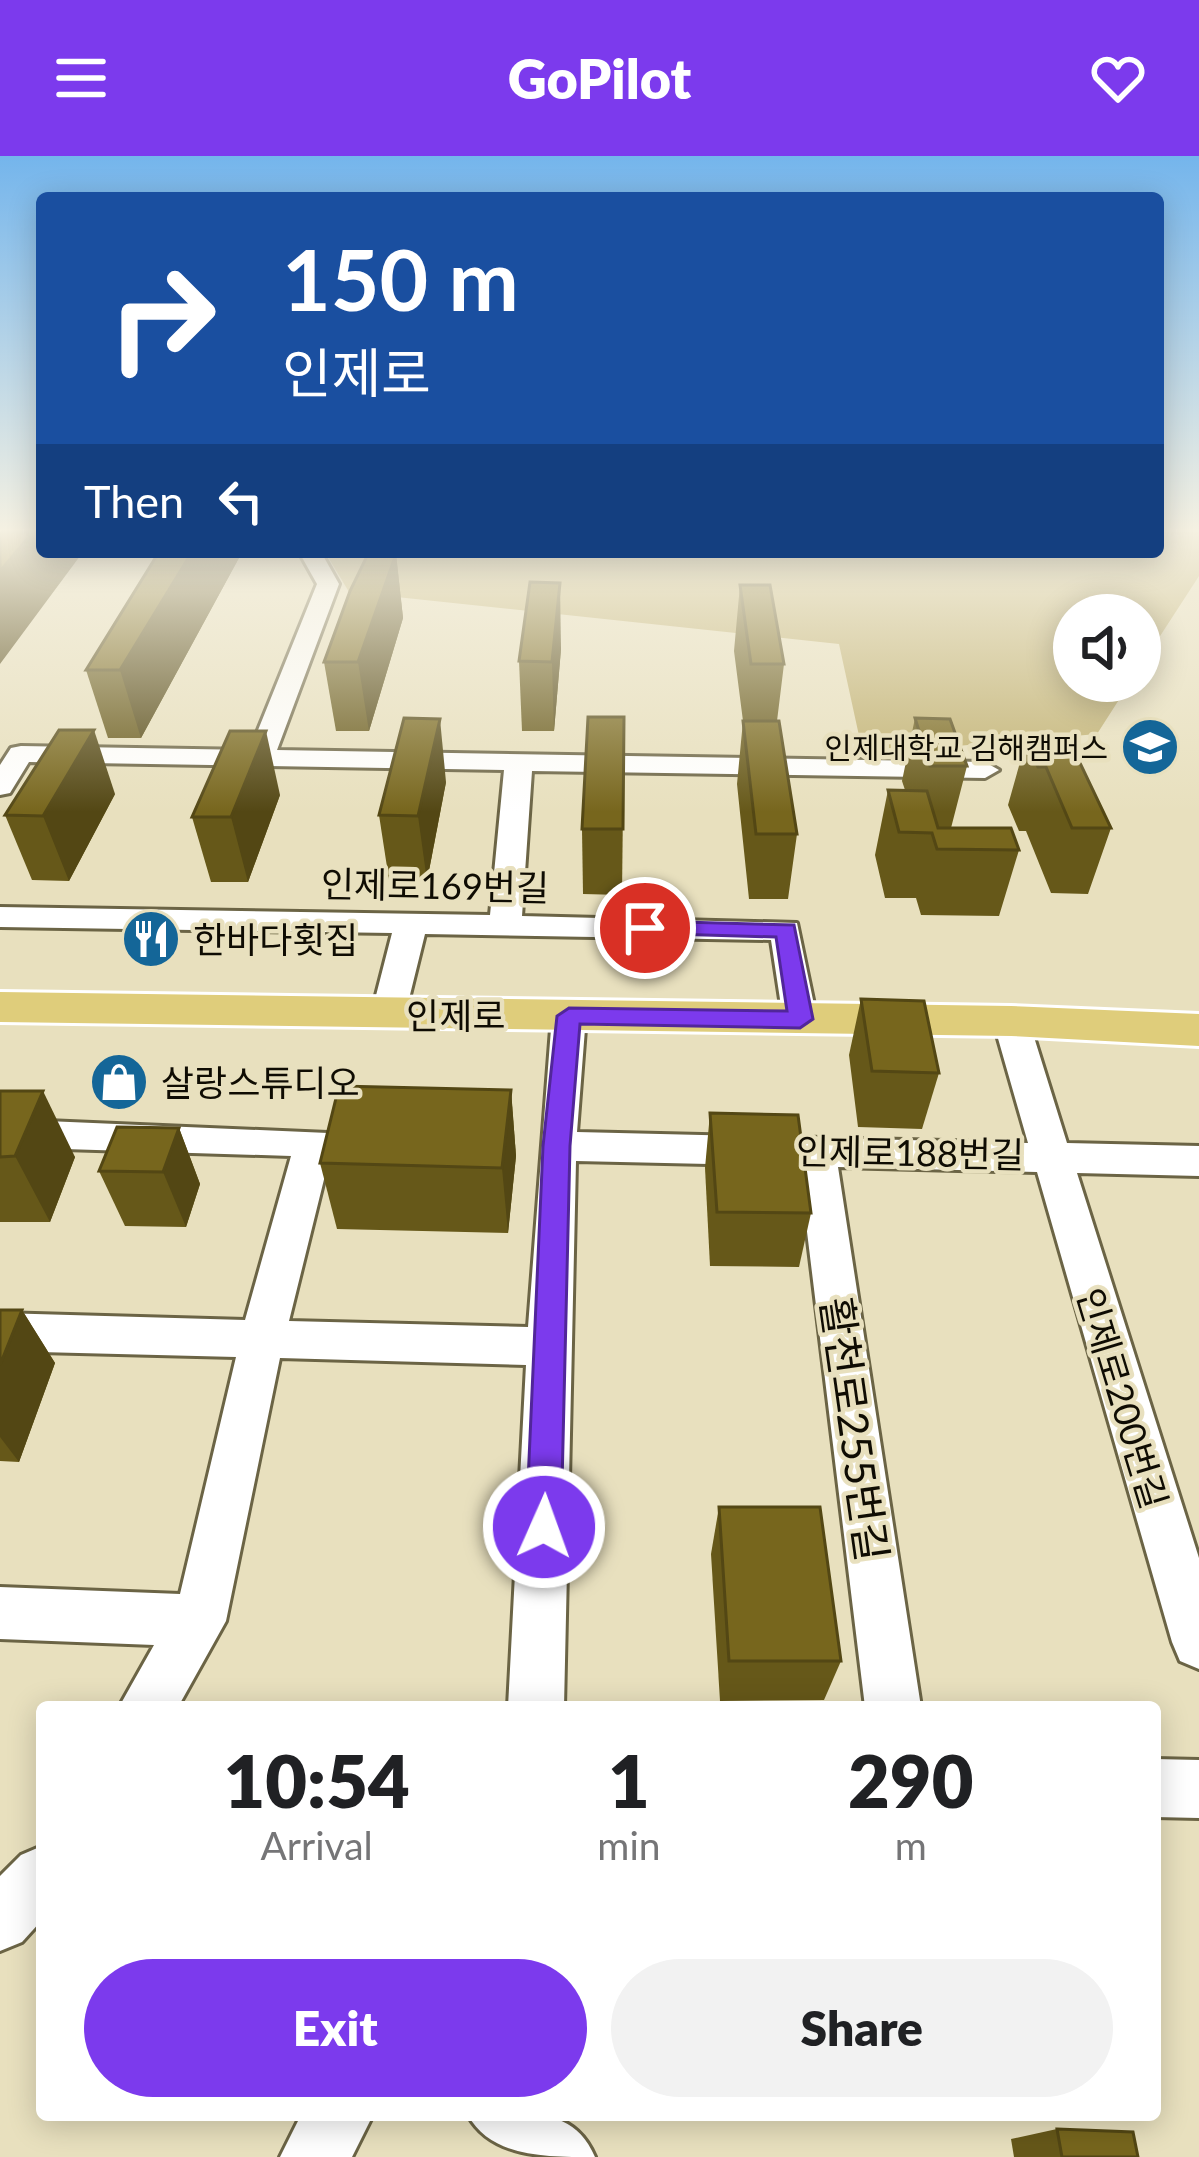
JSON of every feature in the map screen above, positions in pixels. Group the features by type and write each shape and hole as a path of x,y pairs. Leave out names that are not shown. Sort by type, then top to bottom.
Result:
{"main road":[{"name":"인제로","path":"0,1007 1011,1021 1199,1030"}],"street":[{"path":"261,757 312,625"},
{"path":"0,787 22,754 986,770"},
{"path":"505,925 519,762"},
{"name":"인제로169번길","path":"4,922 786,930 800,1019"},
{"path":"388,1015 412,924"},
{"path":"536,1701 557,1146 569,1016"},
{"name":"인제로200번길","path":"1011,1021 1047,1154 1185,1551 1199,1642"},
{"path":"0,1133 314,1143 262,1340 200,1621 151,1701"},
{"name":"인제로188번길","path":"557,1146 1047,1154"},
{"name":"활천로255번길","path":"816,1150 892,1701"},
{"path":"1047,1154 1199,1161"},
{"path":"0,1332 550,1347"},
{"path":"0,1613 200,1621"},
{"path":"1161,1788 1199,1789"},
{"path":"0,1920 36,1882"},
{"path":"314,2157 335,2121"},
{"path":"510,2121 561,2157"}],"shaded area":[{"path":"664,625 1053,625 1053,702 1118,702 1097,734 863,754 839,644"}],"building":[{"path":"114,625 147,625 120,670 86,670"},
{"path":"337,625 371,625 358,662 324,662"},
{"path":"524,625 556,625 552,662 519,661"},
{"path":"746,625 777,625 784,664 751,664"},
{"path":"588,717 624,717 623,829 582,829"},
{"path":"404,718 440,719 418,816 379,815"},
{"path":"915,718 950,719 967,766 930,766"},
{"path":"743,721 779,721 797,834 756,834"},
{"path":"59,730 94,730 43,816 5,815"},
{"path":"230,731 266,731 231,817 192,817"},
{"path":"1026,741 1070,742 1111,828 1072,828 1046,767 1038,767"},
{"path":"888,790 927,791 938,828 1011,828 1019,850 937,849 932,833 899,832"},
{"path":"861,999 924,1001 939,1073 872,1071"},
{"path":"339,1086 511,1090 502,1168 320,1163"},
{"path":"0,1091 43,1091 15,1156 0,1157"},
{"path":"710,1113 798,1115 811,1213 717,1212"},
{"path":"117,1127 179,1128 163,1172 99,1171"},
{"path":"0,1310 22,1310 0,1365"},
{"path":"719,1507 820,1507 841,1661 729,1661"},
{"path":"1057,2129 1133,2132 1138,2157 1062,2157"}],"place":[{"name":"인제대학교 김해캠퍼스","path":"1150,747"},
{"name":"한바다횟집","path":"151,939"},
{"name":"살랑스튜디오","path":"119,1082"}],"route":[{"path":"544,1527 557,1146 569,1016 800,1019 786,930 645,928"}]}
